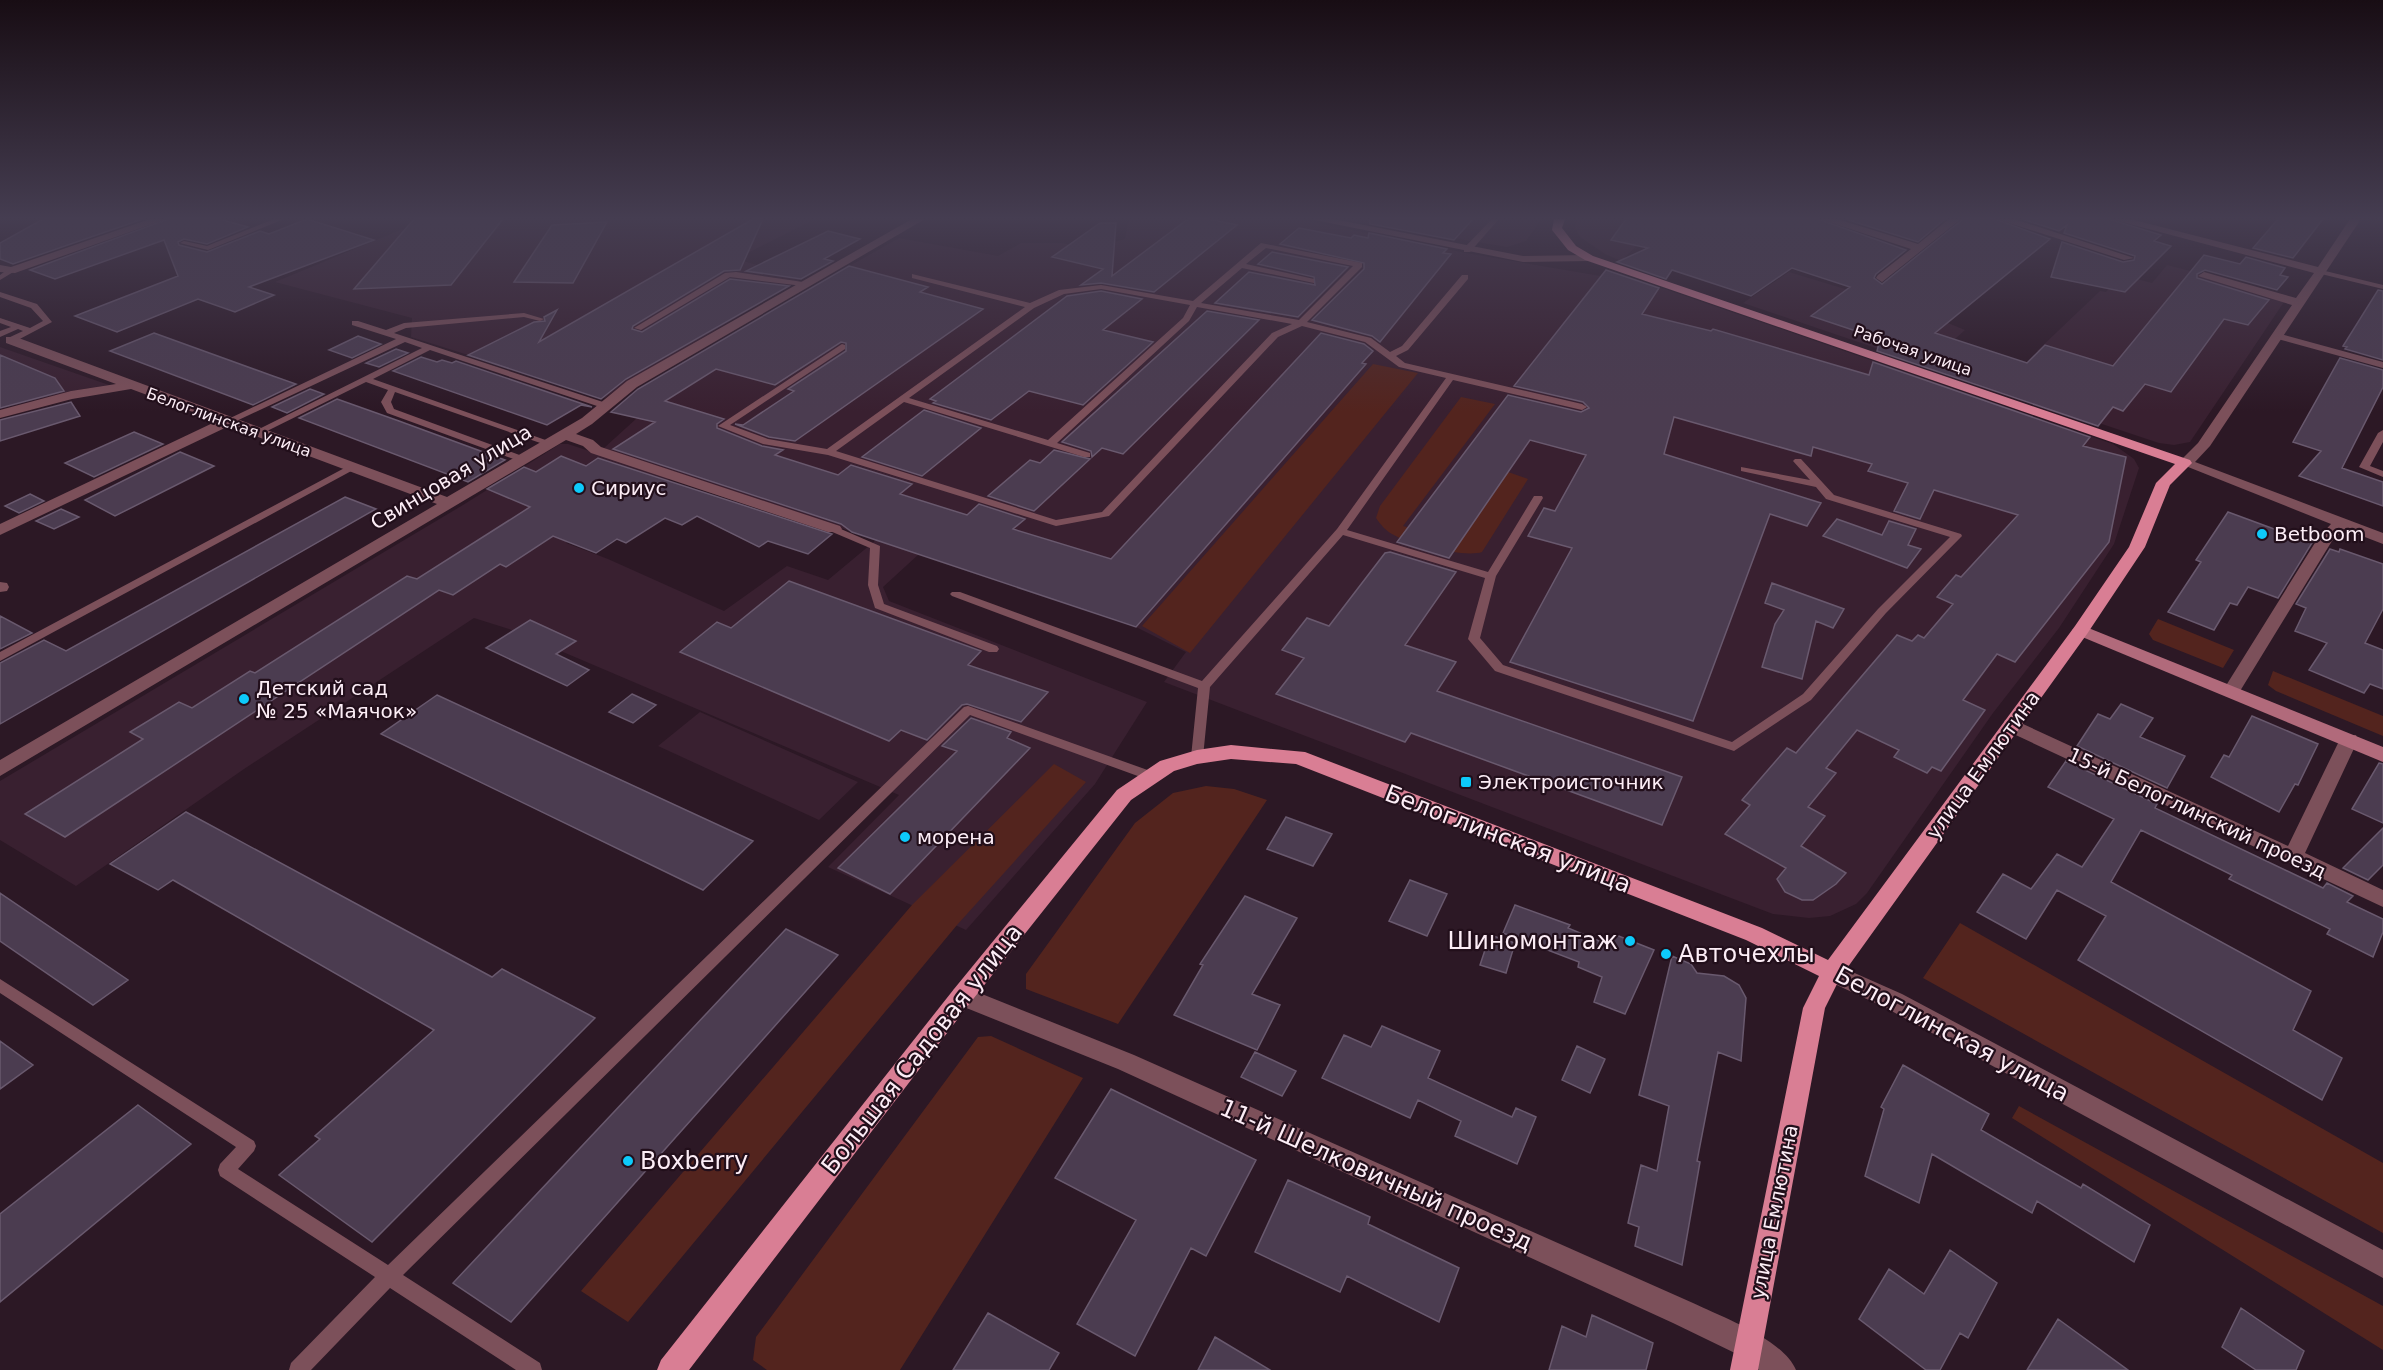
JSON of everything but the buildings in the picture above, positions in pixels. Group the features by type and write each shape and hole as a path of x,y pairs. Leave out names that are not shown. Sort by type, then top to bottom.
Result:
{"main road":[{"name":"Рабочая улица","path":"1661,283 2185,463"},
{"name":"улица Емлютина","path":"1746,1358 1814,1008 1832,972 2081,630 2137,547 2163,483 2185,463"},
{"name":"Белоглинская улица","path":"1197,757 1231,752 1298,757 1754,934 1832,972"},
{"name":"Большая Садовая улица","path":"671,1370 962,996 1124,795 1167,766 1197,757"}],"street":[{"path":"2228,283 2299,303"},
{"name":"улица Емлютина","path":"2185,463 2203,446 2312,283"},
{"name":"Свинцовая улица","path":"0,769 564,434 606,406 632,384 803,284"},
{"name":"Белоглинская улица","path":"5,337 449,503"},
{"path":"0,414 71,395 130,385"},
{"path":"0,530 229,421"},
{"path":"564,434 588,443 596,450 834,529"},
{"name":"Рабочая улица","path":"2185,463 2238,481 2340,524 2383,539"},
{"path":"2230,692 2326,538 2340,524"},
{"path":"2081,630 2383,755"},
{"name":"15-й Белоглинский проезд","path":"2012,725 2383,899"},
{"path":"2293,857 2349,740"},
{"name":"Белоглинская улица","path":"1832,972 1894,1001 2383,1265"},
{"name":"11-й Шелковичный проезд","path":"962,996 1126,1062 1683,1313 1746,1358 1782,1370"}],"lane":[{"path":"638,328 715,283"},
{"path":"794,283 803,284"},
{"path":"942,283 1031,306"},
{"path":"1050,444 1186,320 1195,304 1220,283"},
{"path":"842,347 723,426 766,442 829,452 1056,523 1105,514 1275,335 1300,323 1341,283"},
{"path":"1390,356 1405,348 1460,283"},
{"path":"2367,283 2383,287"},
{"path":"829,452 1031,306 1062,292 1101,287 1300,323 1368,340 1402,365 1582,407"},
{"path":"0,294 34,306 48,320 46,324 32,331 5,337"},
{"path":"387,333 404,326 524,315 540,319"},
{"path":"0,320 32,331"},
{"path":"355,323 606,406"},
{"path":"5,337 19,326"},
{"path":"2277,336 2383,365"},
{"path":"229,421 404,339"},
{"path":"258,432 430,347"},
{"path":"1197,757 1204,686 1341,531 1450,378"},
{"path":"366,379 549,443"},
{"path":"393,388 386,402 390,411 522,459"},
{"path":"902,399 1087,454"},
{"path":"2383,433 2364,467 2383,474"},
{"path":"1538,498 1491,576 1474,639 1500,668 1734,747 1807,697 1882,611 1957,536 1830,497 1798,461"},
{"path":"0,657 352,467"},
{"path":"1744,470 1819,485"},
{"path":"834,529 875,546 873,585 879,606 993,649"},
{"path":"1341,531 1491,576"},
{"path":"956,594 1204,686"},
{"path":"298,1370 390,1275 968,710 1151,776"},
{"path":"0,985 248,1146 226,1170 533,1370"}],"shaded area":[{"path":"279,283 795,283 626,383 605,398 411,337 412,318"},
{"path":"820,283 1638,283 1665,289 2113,444 2134,459 2139,468 2114,544 2059,628 1993,713 1867,893 1856,904 1830,916 1809,918 1773,914 1164,682 1186,652 1136,627 919,554 883,587 889,601 1147,702 1095,784 966,930 828,867 899,795 509,629 474,618 244,769 76,886 0,840 0,781 463,505 560,444 568,444 671,478 589,531 584,530 566,543 608,559 724,611 787,566 828,580 876,540 604,448 637,418 809,310 784,303"},
{"path":"1773,283 1825,283 1947,320 1948,323 1965,330 1926,365 1743,303"},
{"path":"2115,283 2237,283 2288,296 2190,442 2174,445 2159,443 2072,414 2104,373 2037,351 2100,291 2106,292"},
{"path":"0,347 109,385 71,391 0,409"},
{"path":"1373,364 1418,373 1190,653 1142,626"},
{"path":"1461,397 1495,404 1403,526 1459,543 1508,472 1528,479 1482,552 1474,553 1450,552 1410,542 1390,532 1376,518 1380,506"},
{"path":"2158,619 2234,650 2223,668 2153,640 2149,634"},
{"path":"2273,671 2383,716 2383,736 2276,691 2268,685"},
{"path":"700,712 858,782 819,820 658,746"},
{"path":"1054,764 1086,782 957,925 628,1322 581,1291 912,905"},
{"path":"1206,786 1234,789 1267,800 1118,1024 1026,989 1026,974 1135,823 1173,793"},
{"path":"1960,923 2383,1163 2383,1233 1923,978"},
{"path":"991,1036 1083,1078 900,1370 767,1370 753,1360 756,1337 978,1037"},
{"path":"2019,1106 2383,1306 2383,1350 2012,1118"}],"place":[{"name":"Сириус","path":"579,488"},
{"name":"Betboom","path":"2262,534"},
{"name":"Детский сад № 25 «Маячок»","path":"244,699"},
{"name":"Электроисточник","path":"1466,782"},
{"name":"морена","path":"905,837"},
{"name":"Шиномонтаж","path":"1630,941"},
{"name":"Авточехлы","path":"1666,954"},
{"name":"Boxberry","path":"628,1161"}]}
